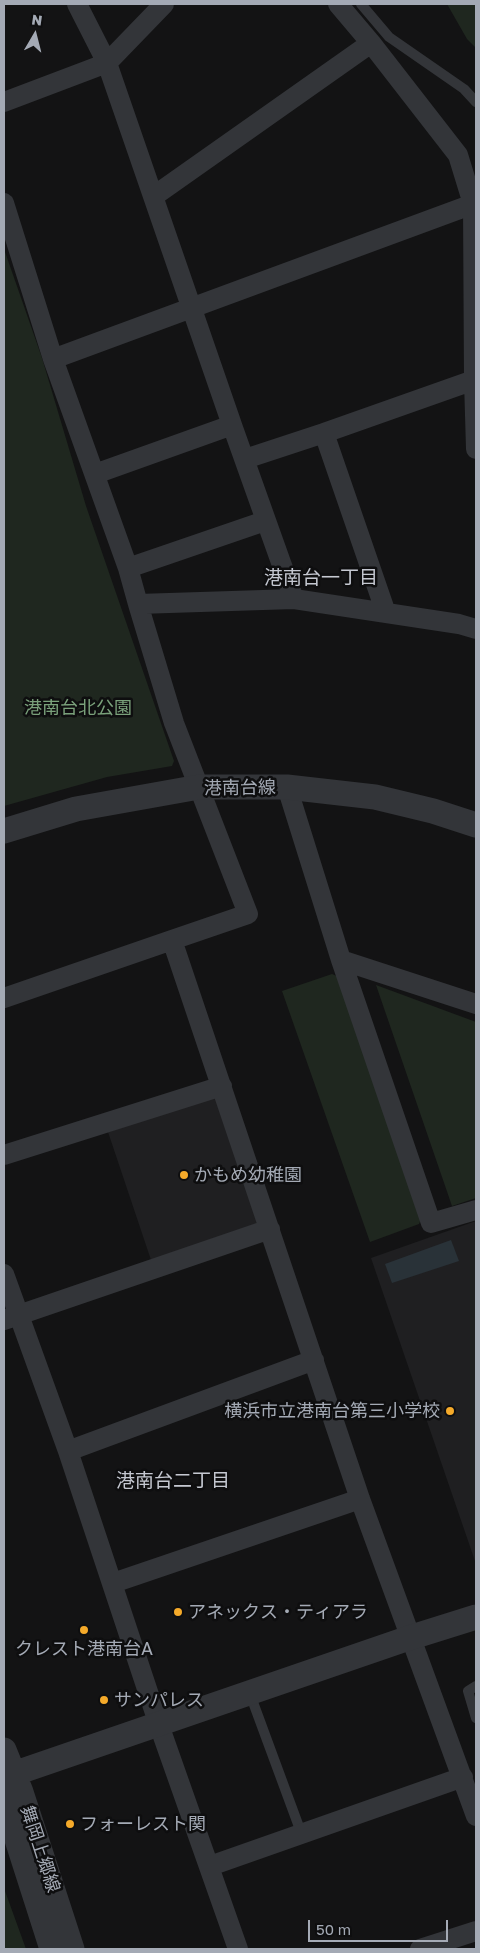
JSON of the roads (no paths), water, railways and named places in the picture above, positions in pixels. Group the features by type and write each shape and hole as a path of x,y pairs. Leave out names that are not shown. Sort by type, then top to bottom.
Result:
{"street":[{"path":"77,4 107,63 294,599"},
{"path":"4,102 107,63 164,4"},
{"path":"338,4 372,43 458,156 475,206 476,449"},
{"path":"154,196 372,43"},
{"path":"4,203 53,359 128,568 174,723 248,914 4,998"},
{"path":"53,359 475,206"},
{"path":"245,459 475,380"},
{"path":"95,474 232,425"},
{"path":"324,433 386,613"},
{"path":"128,568 266,521"},
{"path":"138,604 294,599 459,624 476,629"},
{"name":"港南台線","path":"4,831 76,809 199,787 287,787 375,797 433,810 476,825"},
{"path":"287,787 342,960 431,1224 476,1210"},
{"path":"172,940 360,1498 409,1638 463,1777 476,1816"},
{"path":"342,960 476,1004"},
{"path":"4,1155 222,1086"},
{"path":"11,1318 270,1229"},
{"path":"4,1274 11,1318 68,1451 159,1725 238,1949"},
{"path":"68,1451 314,1360"},
{"path":"113,1583 360,1498"},
{"path":"8,1775 250,1694 409,1638 476,1617"},
{"name":"舞岡上郷線","path":"4,1750 8,1775 72,1949"},
{"path":"210,1866 463,1777"},
{"name":"舞岡上郷線","path":"4,1799 52,1949"},
{"path":"420,1949 476,1931"}],"lane":[{"path":"361,4 388,37 464,89 476,102"},
{"path":"476,1686 468,1691 476,1718"},
{"path":"250,1694 302,1835"}],"place":[{"name":"かもめ幼稚園","path":"184,1175"},
{"name":"横浜市立港南台第三小学校","path":"450,1411"},
{"name":"アネックス・ティアラ","path":"178,1612"},
{"name":"クレスト港南台A","path":"84,1630"},
{"name":"サンパレス","path":"104,1700"},
{"name":"フォーレスト関","path":"70,1824"}],"district":[{"name":"港南台一丁目","path":"321,578"},
{"name":"港南台二丁目","path":"173,1481"}],"park label":[{"name":"港南台北公園","path":"78,708"}]}
